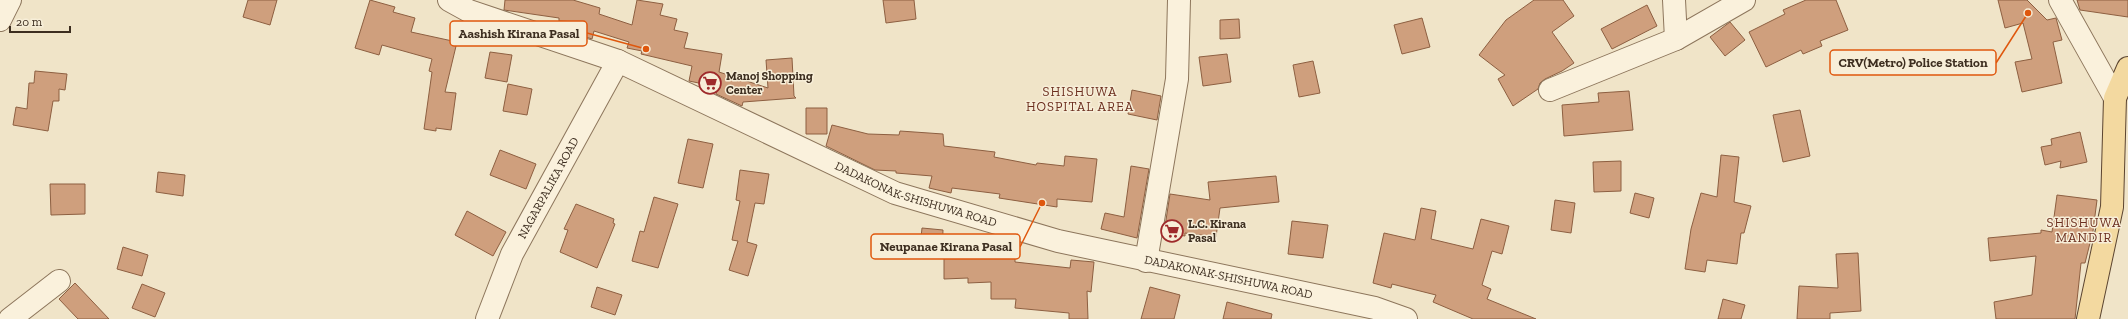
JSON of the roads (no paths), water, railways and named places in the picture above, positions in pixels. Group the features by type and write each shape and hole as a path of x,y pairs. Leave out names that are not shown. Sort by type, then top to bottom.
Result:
{"main road":[{"path":"2088,319 2112,207 2115,98 2128,68"}],"street":[{"path":"0,20 10,0"},
{"name":"DADAKONAK-SHISHUWA ROAD","path":"449,0 469,11 618,62 895,192 1058,241 1146,261 1375,308 1406,319"},
{"path":"1146,261 1177,79 1179,0"},
{"path":"1674,0 1676,39"},
{"path":"1550,90 1676,39 1744,0"},
{"path":"2060,0 2115,98"},
{"name":"NAGARPALIKA ROAD","path":"487,319 512,254 618,62"},
{"path":"10,319 59,281"}],"place":[{"name":"CRV(Metro) Police Station","path":"2028,13"},
{"name":"Aashish Kirana Pasal","path":"646,49"},
{"name":"Manoj Shopping Center","path":"710,83"},
{"name":"Neupanae Kirana Pasal","path":"1042,203"},
{"name":"L.C. Kirana Pasal","path":"1172,231"}],"district":[{"name":"SHISHUWA HOSPITAL AREA","path":"1080,98"},
{"name":"SHISHUWA MANDIR","path":"2084,230"}]}
